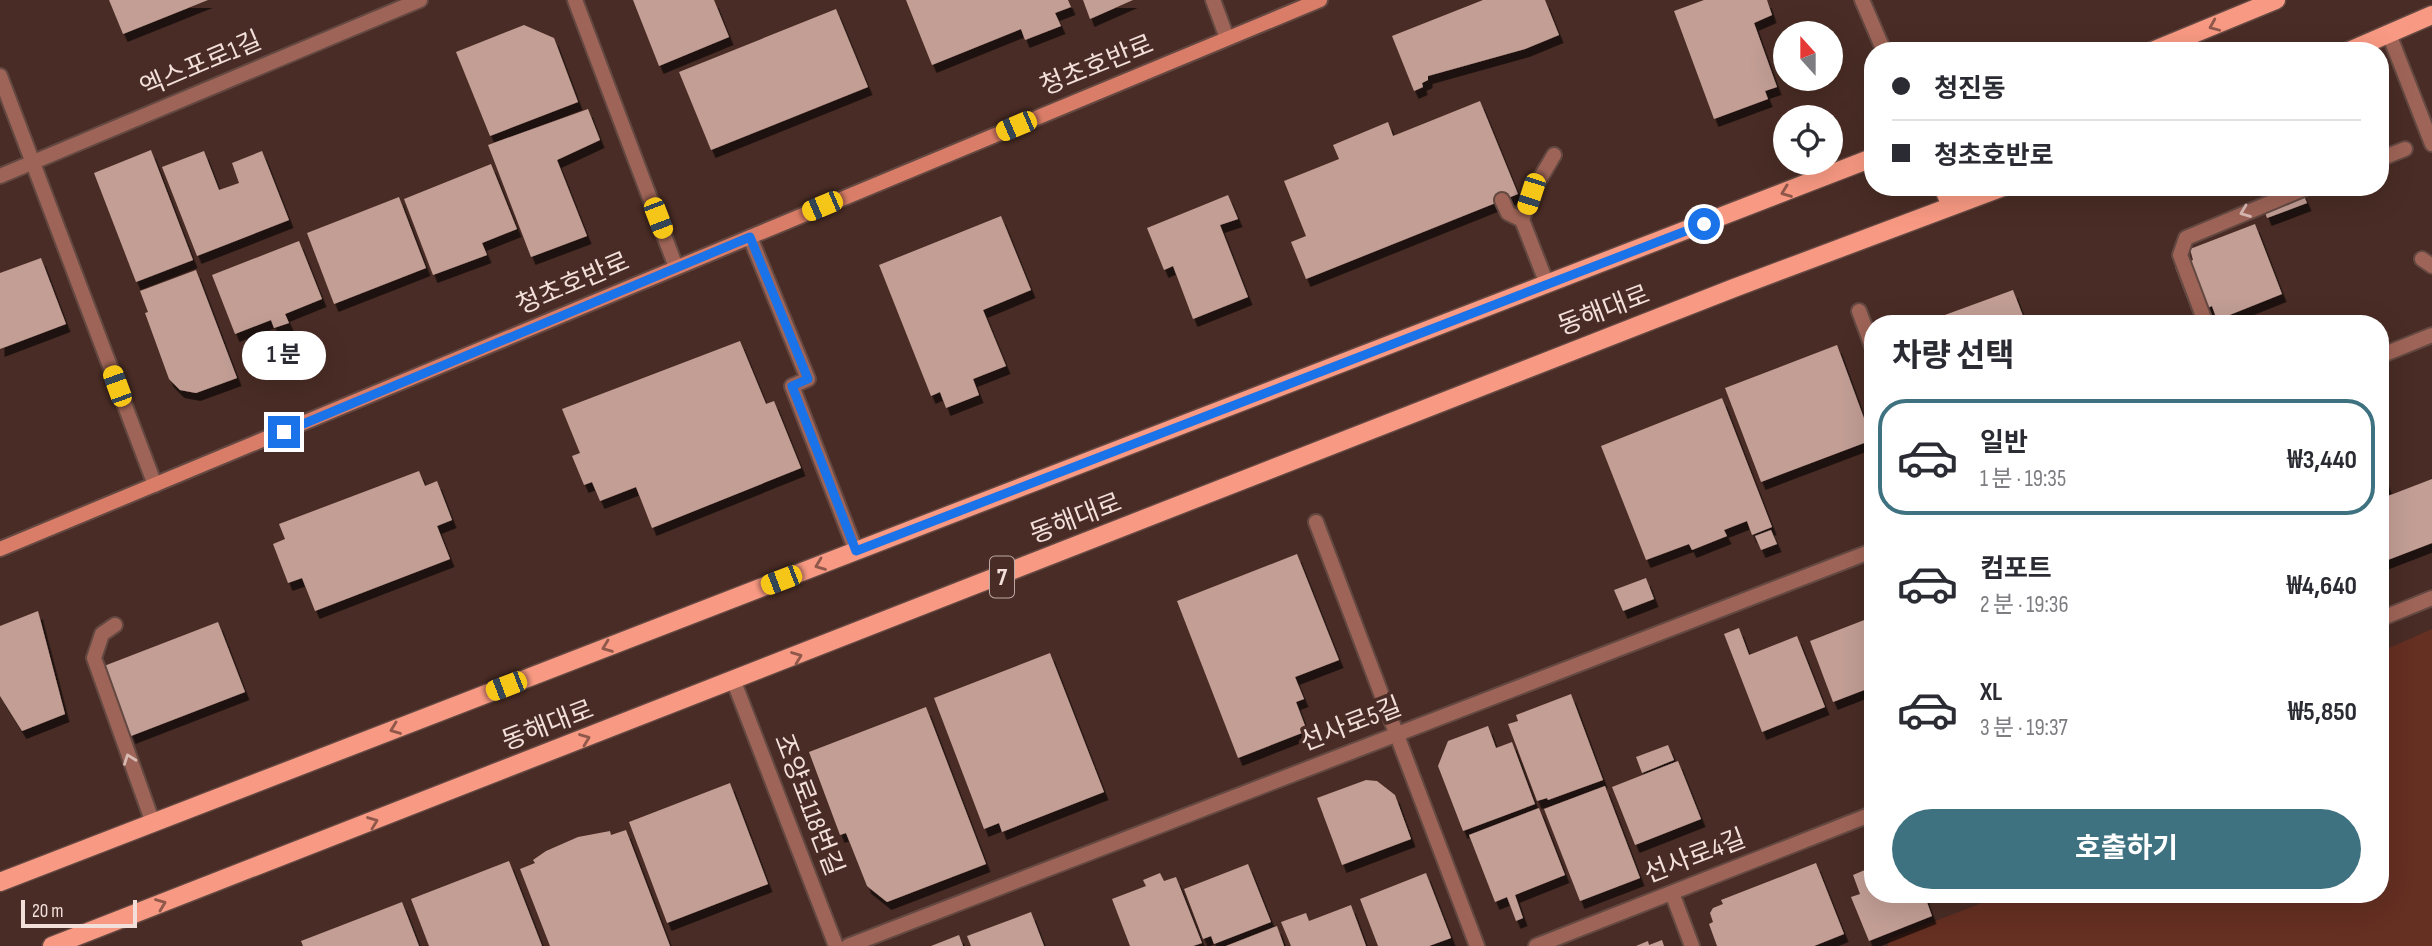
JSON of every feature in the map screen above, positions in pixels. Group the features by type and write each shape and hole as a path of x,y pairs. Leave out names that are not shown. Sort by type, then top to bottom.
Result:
{"main road":[{"path":"2174,42 2276,0"},
{"path":"2370,42 2432,15"},
{"name":"동해대로","path":"0,882 1864,162"},
{"path":"1947,196 1951,206"},
{"name":"동해대로","path":"52,946 1978,196"}],"street":[{"name":"엑스포로1길","path":"0,176 420,0"},
{"path":"575,0 676,267"},
{"path":"1213,0 1227,38"},
{"name":"청초호반로","path":"0,549 1320,0"},
{"path":"1862,0 1880,42"},
{"path":"2389,34 2432,144"},
{"path":"0,76 155,485"},
{"path":"2389,155 2405,149"},
{"path":"1547,284 1522,220 1531,194 1554,155"},
{"path":"2203,315 2180,255 2186,238 2286,196"},
{"path":"1502,200 1508,214 1522,220"},
{"path":"750,237 808,379 792,386 856,551"},
{"path":"1859,311 1864,324"},
{"path":"2389,352 2432,335"},
{"path":"1317,522 1477,946"},
{"name":"선사로5길","path":"848,946 1864,554"},
{"path":"2389,615 2432,598"},
{"path":"115,625 102,634 94,658 153,823"},
{"name":"조양로118번길","path":"734,682 836,946"},
{"name":"선사로4길","path":"1536,946 1864,817"},
{"path":"1672,893 1692,946"}],"shaded area":[{"path":"2432,629 2432,946 1888,946 1889,939 1982,903 2389,903 2389,648"}],"building":[{"path":"109,0 208,0 123,34"},
{"path":"633,0 714,0 729,37 659,66"},
{"path":"906,0 1068,0 1071,7 1055,13 1061,26 1025,40 1021,29 932,65"},
{"path":"1083,0 1133,0 1090,19"},
{"path":"1483,0 1545,0 1559,35 1525,49 1428,76 1428,80 1422,83 1423,87 1414,91 1392,36"},
{"path":"1704,0 1767,0 1772,15 1754,23 1773,76 1773,88 1765,91 1768,99 1714,119 1674,11"},
{"path":"836,9 868,87 711,150 679,72"},
{"path":"524,25 554,38 578,102 490,136 456,52"},
{"path":"1480,101 1518,194 1306,279 1291,242 1306,236 1284,181 1339,159 1333,145 1388,122 1393,136"},
{"path":"588,109 600,140 557,160 587,236 531,257 488,145"},
{"path":"151,150 193,260 136,282 94,173"},
{"path":"204,151 219,190 239,183 232,163 262,151 289,220 197,256 162,167"},
{"path":"491,164 517,229 482,243 487,255 433,275 404,199"},
{"path":"1228,195 1238,219 1220,225 1248,297 1193,319 1173,266 1164,270 1147,228"},
{"path":"2267,196 2304,196 2307,203 2267,218 2260,199"},
{"path":"399,197 426,268 334,304 307,233"},
{"path":"1001,216 1031,290 983,310 1006,366 973,379 979,395 946,408 940,392 931,396 879,265"},
{"path":"2255,224 2282,294 2230,315 2215,315 2212,306 2193,314 2175,267 2193,260 2190,249"},
{"path":"299,241 322,299 285,314 289,323 274,328 271,320 235,334 212,275"},
{"path":"41,258 66,324 0,349 0,273"},
{"path":"196,270 237,378 196,393 180,390 169,379 145,313 148,312 140,291"},
{"path":"2013,290 2023,315 1945,315"},
{"path":"740,341 766,404 774,401 801,468 652,528 636,487 600,501 592,482 584,485 572,456 580,453 562,409"},
{"path":"1837,345 1864,418 1864,443 1761,482 1725,388"},
{"path":"1722,398 1772,527 1752,535 1747,521 1724,530 1727,536 1692,550 1689,544 1646,560 1601,446"},
{"path":"419,471 425,486 437,481 452,520 437,526 450,559 315,611 302,578 288,583 273,544 285,539 279,524"},
{"path":"2432,479 2432,543 2389,560 2389,496"},
{"path":"1771,530 1777,544 1761,550 1755,536"},
{"path":"1297,554 1339,660 1295,677 1304,699 1296,702 1307,731 1238,758 1177,601"},
{"path":"1646,578 1654,599 1623,611 1614,590"},
{"path":"38,611 65,714 22,731 0,696 0,626"},
{"path":"1864,620 1864,690 1833,702 1810,641"},
{"path":"218,622 245,692 131,736 104,666"},
{"path":"1739,628 1749,655 1797,636 1825,707 1762,732 1724,634"},
{"path":"1050,653 1104,792 1002,832 999,823 984,829 934,698"},
{"path":"1571,694 1603,780 1548,800 1537,801 1508,724 1518,721 1516,715"},
{"path":"926,707 986,864 887,902 867,886 846,833 840,835 809,752"},
{"path":"1488,726 1496,748 1512,742 1535,804 1463,831 1438,766 1448,741"},
{"path":"1668,745 1674,760 1642,773 1636,757"},
{"path":"1678,761 1701,819 1635,845 1612,787"},
{"path":"1366,780 1377,781 1395,795 1411,839 1342,865 1317,798"},
{"path":"730,783 768,884 667,923 629,822"},
{"path":"1605,786 1640,878 1580,901 1544,809"},
{"path":"1539,808 1565,875 1515,895 1523,918 1516,921 1507,897 1495,902 1469,835"},
{"path":"626,830 670,946 550,946 520,869 535,863 533,860 546,851 578,837 610,831 611,835"},
{"path":"509,861 542,946 429,946 411,899"},
{"path":"1816,863 1844,934 1814,946 1717,946 1709,924 1713,922 1710,913 1713,908 1723,904 1721,900"},
{"path":"1248,864 1271,922 1214,944 1211,936 1203,939 1184,889"},
{"path":"1864,870 1864,903 1927,903 1932,916 1869,941 1851,897 1860,894 1853,875"},
{"path":"1160,873 1164,881 1176,877 1202,943 1193,946 1130,946 1112,899 1146,886 1143,880"},
{"path":"1426,873 1451,938 1429,946 1378,946 1360,899"},
{"path":"402,902 419,946 303,946 301,941"},
{"path":"1351,905 1366,946 1291,946 1281,922 1306,913 1309,921"},
{"path":"1031,912 1044,946 971,946 967,936"},
{"path":"1277,926 1284,946 1226,946"},
{"path":"959,935 963,946 931,946"},
{"path":"1662,940 1664,946 1636,946 1648,941 1649,945"}],"route":[{"path":"284,432 750,237 808,379 792,386 856,551 1704,224"}]}
